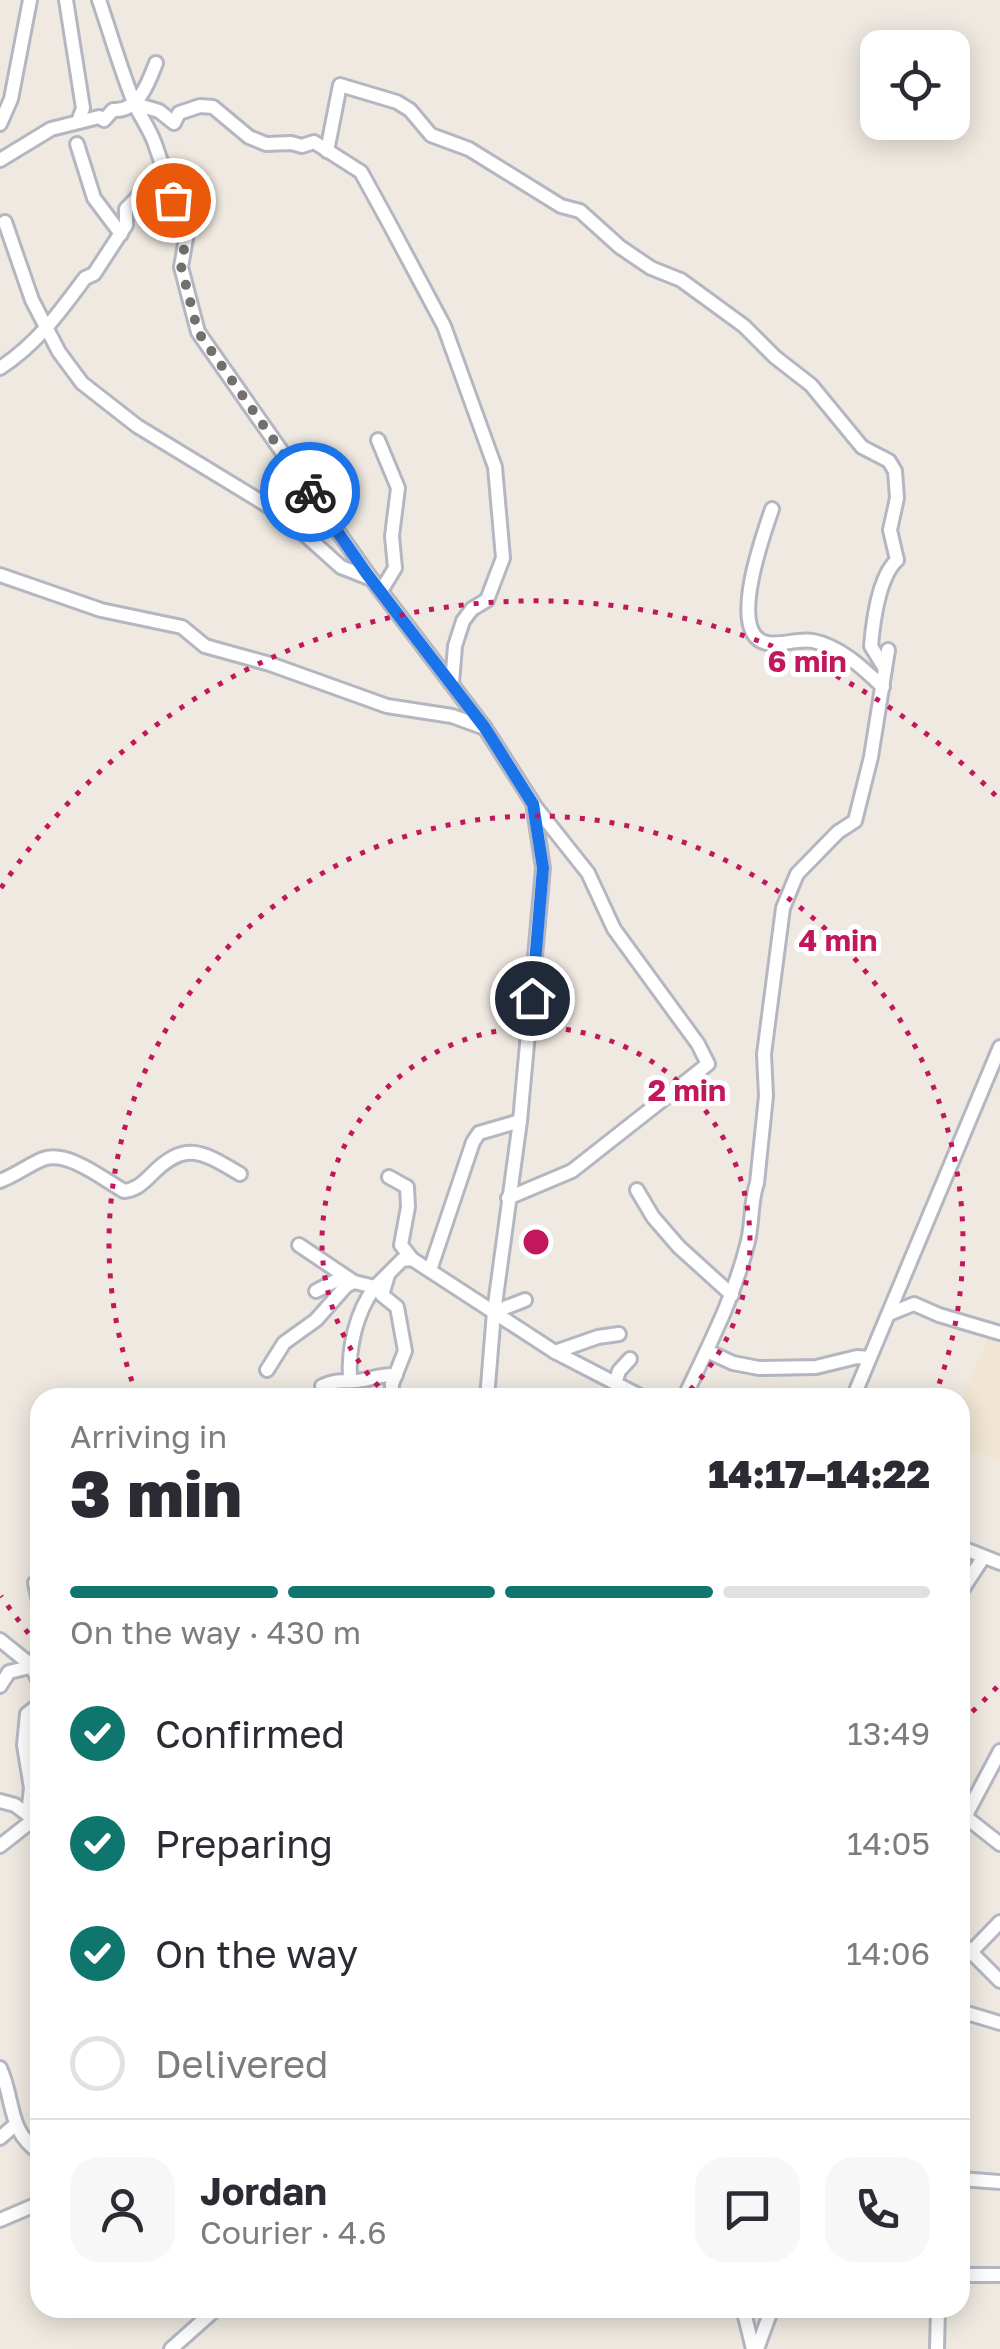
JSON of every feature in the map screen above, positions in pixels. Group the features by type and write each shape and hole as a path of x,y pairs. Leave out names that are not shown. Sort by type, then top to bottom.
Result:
{"street":[{"path":"0,124 11,99 30,0"},
{"path":"66,0 83,108 78,122"},
{"path":"99,0 135,104 188,227 181,266 198,332 371,579 485,728 533,804 588,872 614,929 698,1044 708,1064 572,1171 508,1198"},
{"path":"0,160 51,130 99,117 104,120 112,110 124,111 135,104 156,63"},
{"path":"327,151 340,85 398,102 431,135 469,148 561,206 580,211 620,247 717,304 774,357 802,377 862,446 888,460 895,472 897,498 890,530 897,560 882,582 871,646 885,669"},
{"path":"135,104 159,111 174,123 179,113 200,106 213,107 250,138 266,144 302,146 314,142 360,172 390,223 444,326 495,467 503,558 487,600 472,608 463,621 455,646 452,683"},
{"path":"78,144 94,198 121,234"},
{"path":"0,368 25,352 47,330 85,278 94,274 126,225 126,209 162,172"},
{"path":"6,222 19,268 47,330 82,383 137,426 284,515 341,567 371,579"},
{"path":"378,440 398,488 392,536 395,568 381,591"},
{"path":"772,508 748,601 754,636 765,643 812,641 862,667 883,687"},
{"path":"0,575 101,610 182,627 205,646 270,664 387,706 452,716 485,728"},
{"path":"689,1388 732,1295 753,1221 752,1196 757,1183 766,1096 764,1054 783,908 797,874 838,832 855,822 872,758 888,650"},
{"path":"488,1388 520,1121 543,868 533,804"},
{"path":"856,1388 1000,1047"},
{"path":"430,1270 479,1132 520,1121"},
{"path":"0,1181 42,1160 59,1157 124,1191 132,1190 162,1163 191,1150 240,1174"},
{"path":"389,1177 407,1188 402,1245 412,1259 555,1352 625,1388"},
{"path":"638,1190 653,1217 679,1248 732,1295"},
{"path":"299,1245 354,1282"},
{"path":"350,1379 362,1303 378,1291 402,1260 412,1259"},
{"path":"316,1291 335,1281 354,1282 378,1291 397,1307 405,1351 392,1388"},
{"path":"268,1370 284,1343 316,1320 354,1282"},
{"path":"494,1312 525,1300"},
{"path":"889,1314 914,1304 1000,1333"},
{"path":"555,1352 618,1334"},
{"path":"707,1350 733,1363 759,1368 816,1367 856,1357 869,1358"},
{"path":"615,1383 618,1371 630,1359"},
{"path":"322,1386 339,1378 368,1380 381,1374 396,1374"},
{"path":"368,1380 372,1386 384,1388"},
{"path":"970,1552 1000,1563"},
{"path":"970,1578 983,1558"},
{"path":"0,1640 30,1662"},
{"path":"0,1686 9,1672 30,1667"},
{"path":"30,1712 24,1745 30,1782"},
{"path":"970,1802 1000,1751"},
{"path":"0,1801 14,1805 30,1817"},
{"path":"970,1821 1000,1844"},
{"path":"0,1846 30,1823"},
{"path":"970,1943 1000,1922"},
{"path":"970,1951 1000,1981"},
{"path":"970,2014 1000,2023"},
{"path":"0,2068 8,2085 15,2125 30,2145"},
{"path":"0,2138 15,2125"},
{"path":"970,2180 1000,2182"},
{"path":"0,2220 30,2208"},
{"path":"970,2275 1000,2275"},
{"path":"171,2349 206,2318"},
{"path":"745,2318 755,2349"},
{"path":"755,2349 768,2318"},
{"path":"936,2349 938,2318"}],"shaded area":[{"path":"988,1338 1000,1343 1000,1462 970,1449 967,1388"}],"way so far":[{"path":"173,200 188,227 181,266 198,332 310,492"}],"route":[{"path":"310,492 367,574 485,728 533,804 543,868 532,998"}]}
